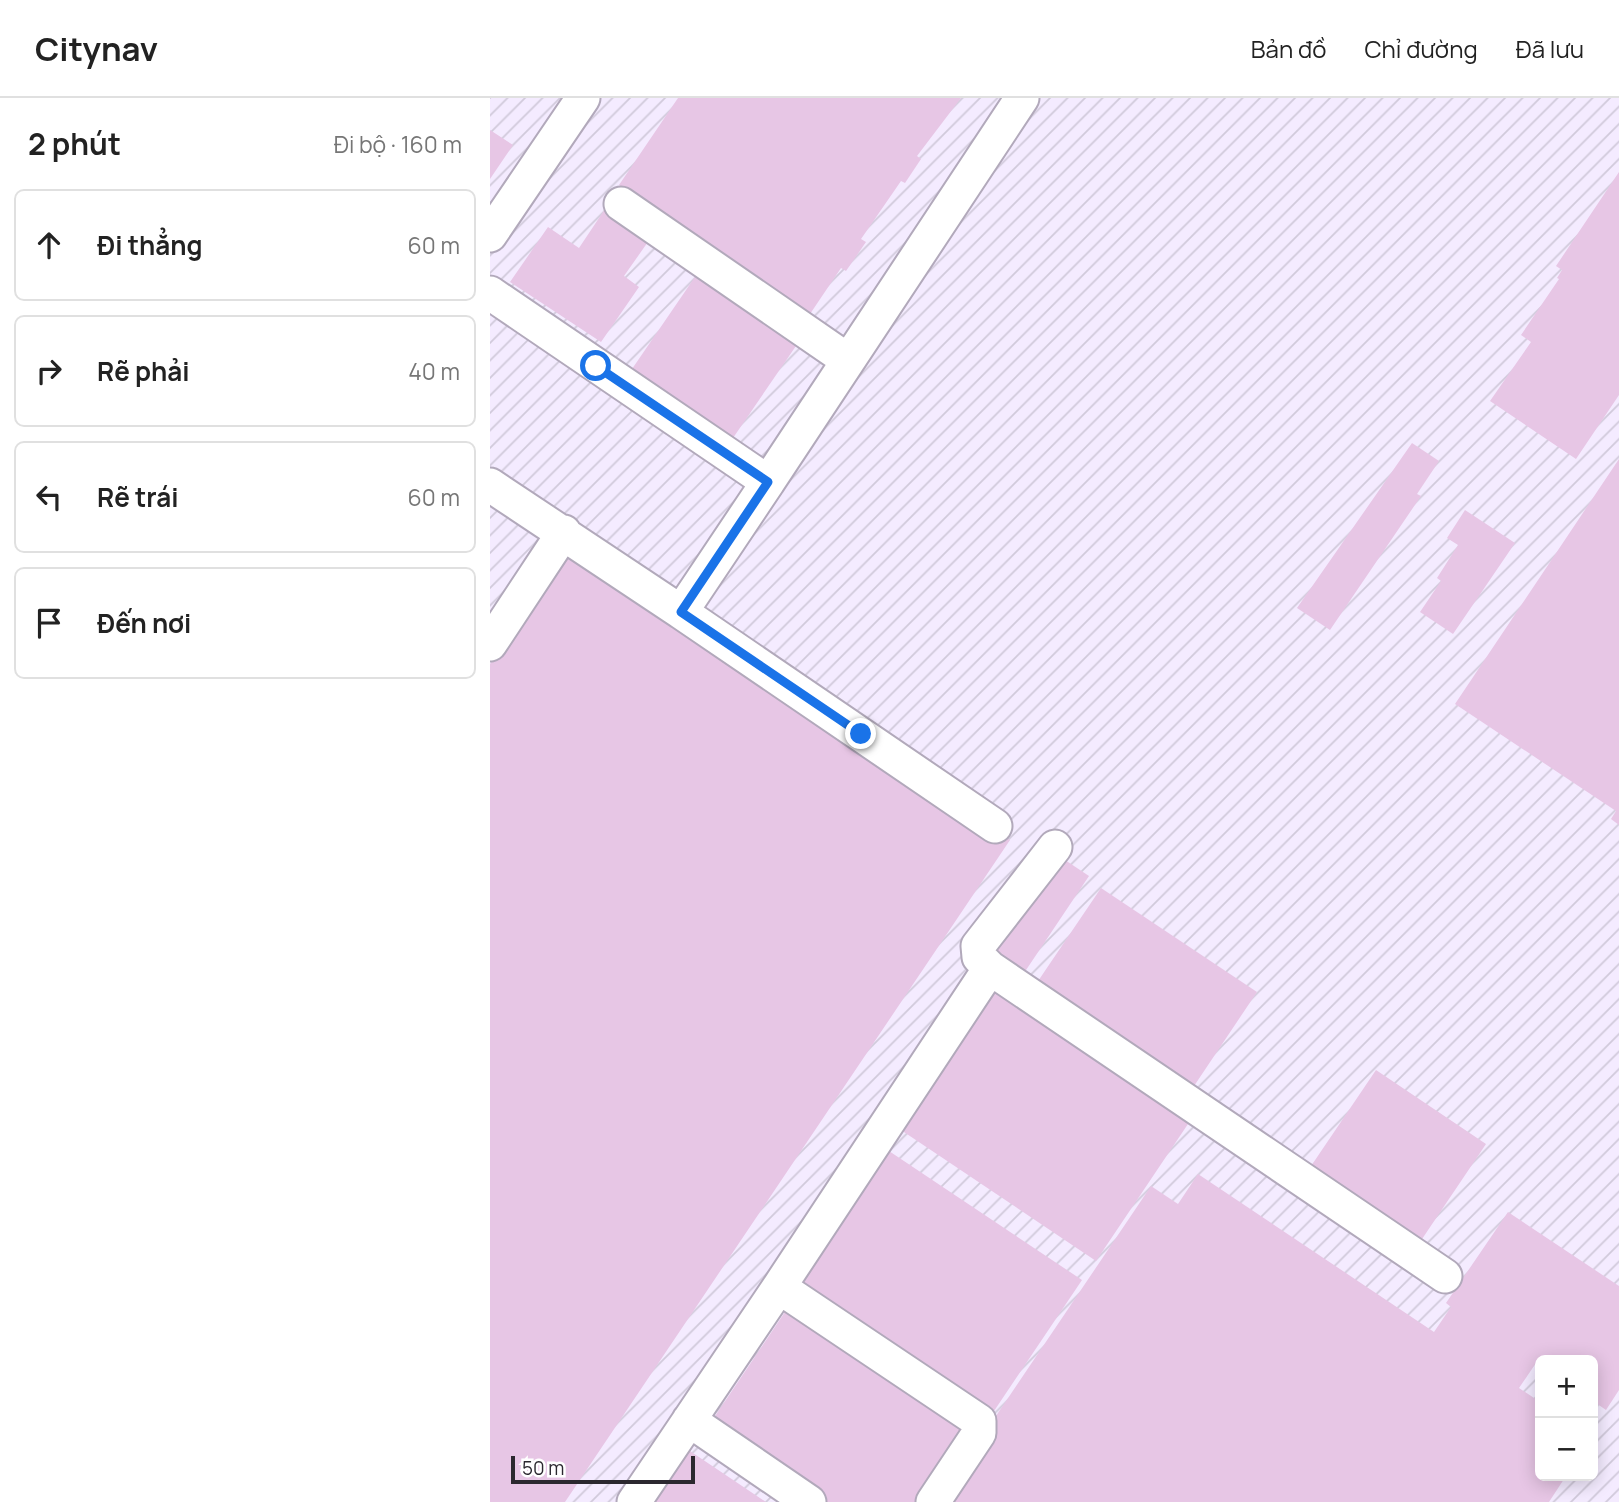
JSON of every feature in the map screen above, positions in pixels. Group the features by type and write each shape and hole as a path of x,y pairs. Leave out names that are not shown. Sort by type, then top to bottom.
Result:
{"lane":[{"path":"490,235 583,98"},
{"path":"681,612 846,359 1022,98"},
{"path":"621,204 846,359"},
{"path":"490,293 768,482"},
{"path":"490,485 564,532 995,825"},
{"path":"490,644 564,532"},
{"path":"1055,847 978,946 979,957 990,968 1445,1276"},
{"path":"634,1502 990,968"},
{"path":"779,1287 979,1421 979,1433 933,1502"},
{"path":"690,1420 809,1502"}],"shaded area":[{"path":"490,98 1619,98 1619,1502 490,1502"}],"building":[{"path":"678,98 961,98 917,156 921,159 905,183 901,181 861,239 866,242 846,271 841,268 810,314 619,185"},
{"path":"490,130 513,145 490,179"},
{"path":"1619,172 1619,395 1576,459 1490,401 1531,342 1521,335 1559,279 1557,278 1562,270 1556,266"},
{"path":"605,209 650,239 624,276 639,287 601,342 510,282 548,227 579,248"},
{"path":"697,274 798,343 733,438 632,369"},
{"path":"1412,443 1439,461 1417,494 1421,496 1330,630 1297,608"},
{"path":"1619,459 1619,825 1611,819 1616,811 1455,704"},
{"path":"1465,510 1515,543 1453,634 1420,612 1441,581 1437,578 1458,545 1447,538"},
{"path":"570,545 1010,840 565,1502 490,1502 490,664"},
{"path":"1059,856 1089,876 1020,979 990,959"},
{"path":"1101,888 1257,992 1188,1095 1032,990"},
{"path":"986,984 1190,1121 1096,1261 892,1124"},
{"path":"1376,1070 1486,1144 1418,1245 1307,1172"},
{"path":"877,1143 1082,1280 992,1414 786,1277"},
{"path":"1198,1174 1434,1332 1451,1307 1446,1303 1508,1212 1619,1286 1619,1390 1606,1410 1598,1404 1598,1355 1535,1355 1535,1364 1519,1388 1535,1399 1535,1481 1563,1481 1549,1502 938,1502 1151,1186 1178,1204"},
{"path":"793,1300 970,1419 915,1502 818,1502 707,1428"},
{"path":"684,1447 766,1502 647,1502"}],"route":[{"path":"596,366 768,482 681,612 861,734"}]}
